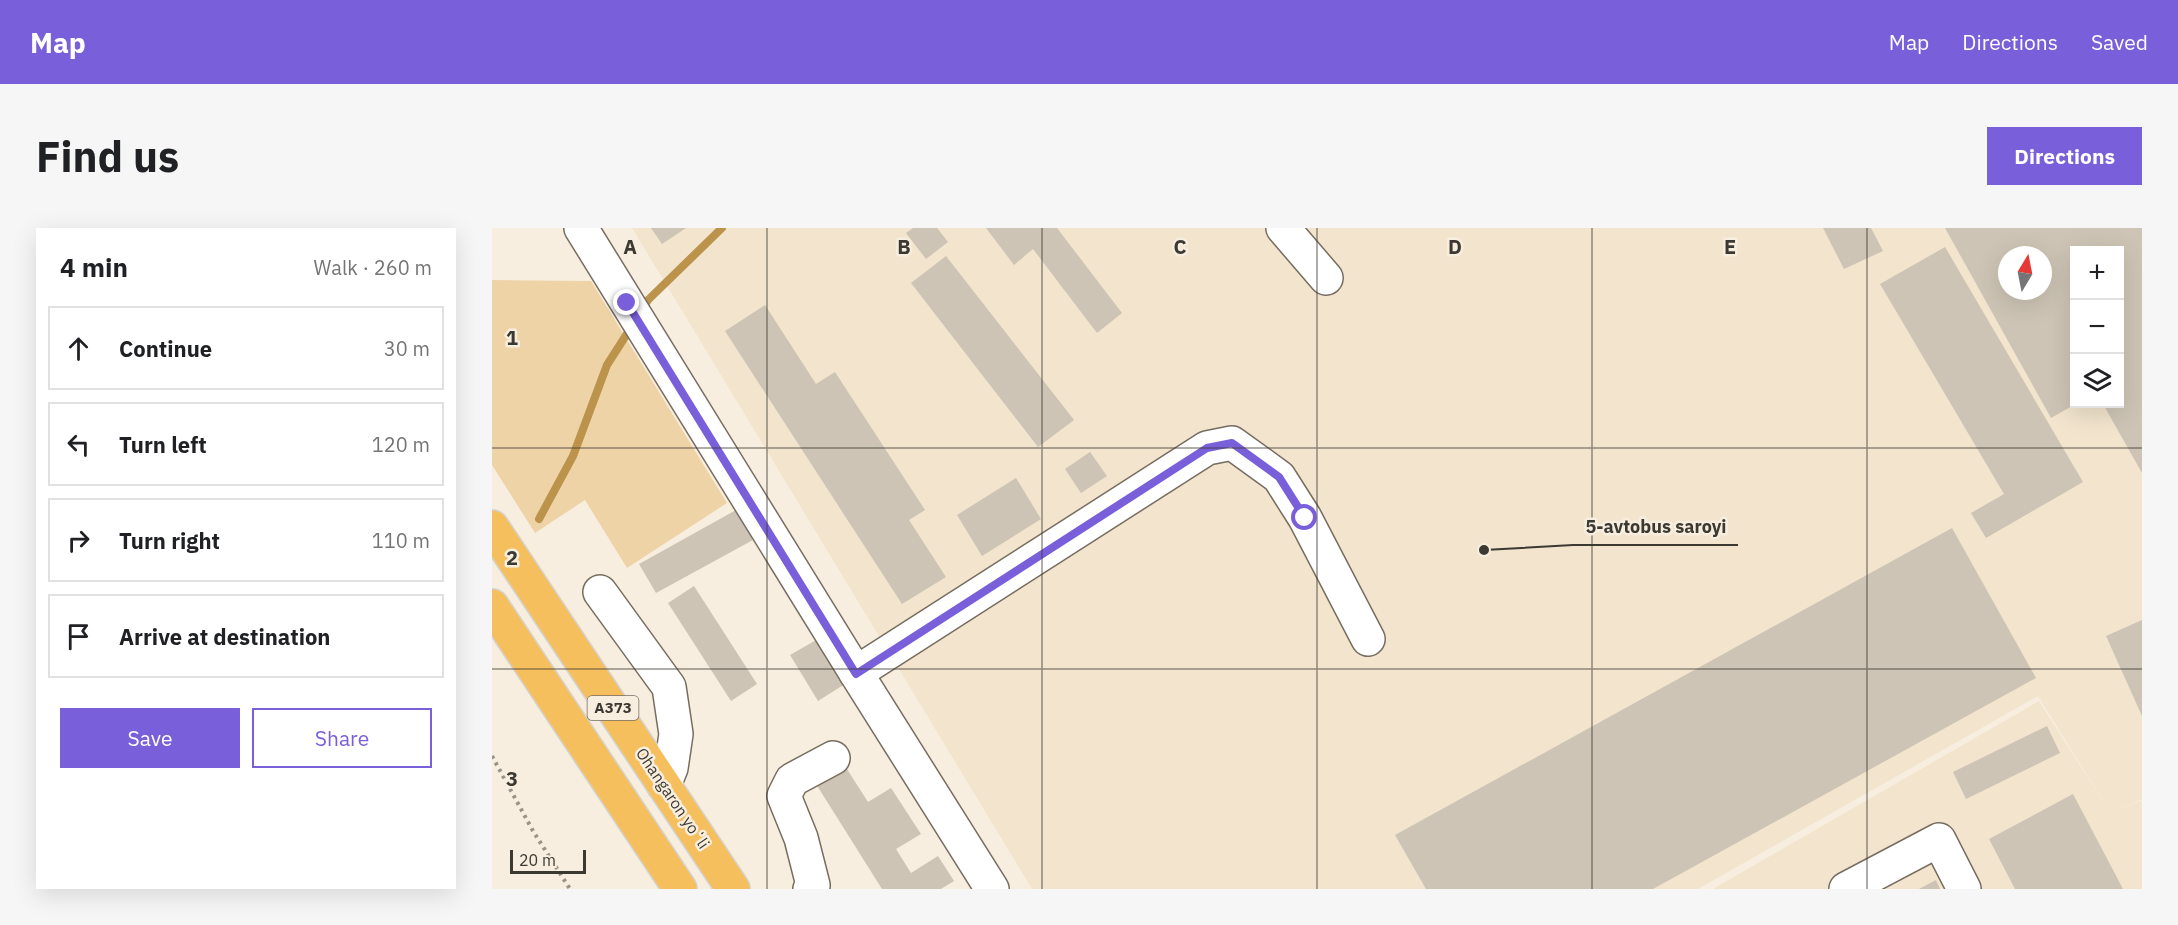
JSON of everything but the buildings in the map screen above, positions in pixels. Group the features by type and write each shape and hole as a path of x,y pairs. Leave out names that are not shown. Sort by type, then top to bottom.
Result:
{"highway":[{"name":"Ohangaron yoʻli","path":"492,527 733,889"},
{"name":"A373","path":"497,625 680,889"}],"lane":[{"path":"581,228 856,674 992,889"},
{"path":"1283,228 1326,278"},
{"path":"856,674 1207,448 1232,443 1279,477 1305,518 1368,639"},
{"path":"600,592 669,687 676,734 671,768 664,785"},
{"path":"810,889 813,885 801,838 784,796 792,780 833,758"},
{"path":"1846,889 1939,840 1964,889"}],"path":[{"path":"492,756 533,831 570,889"}],"shaded area":[{"path":"632,228 2142,228 2142,799 2112,813 2142,800 2142,889 1713,889 2039,701 2111,814 2038,696 1698,889 1032,889"},
{"path":"492,280 591,281 727,503 627,568 585,500 535,533 492,465"}],"waterway":[{"path":"641,311 648,300 722,228"},
{"path":"539,519 573,456 607,365 632,326"}],"place":[{"name":"5-avtobus saroyi","path":"1484,550"}],"route":[{"path":"627,303 856,674 1207,448 1232,443 1279,477 1305,518"}]}
